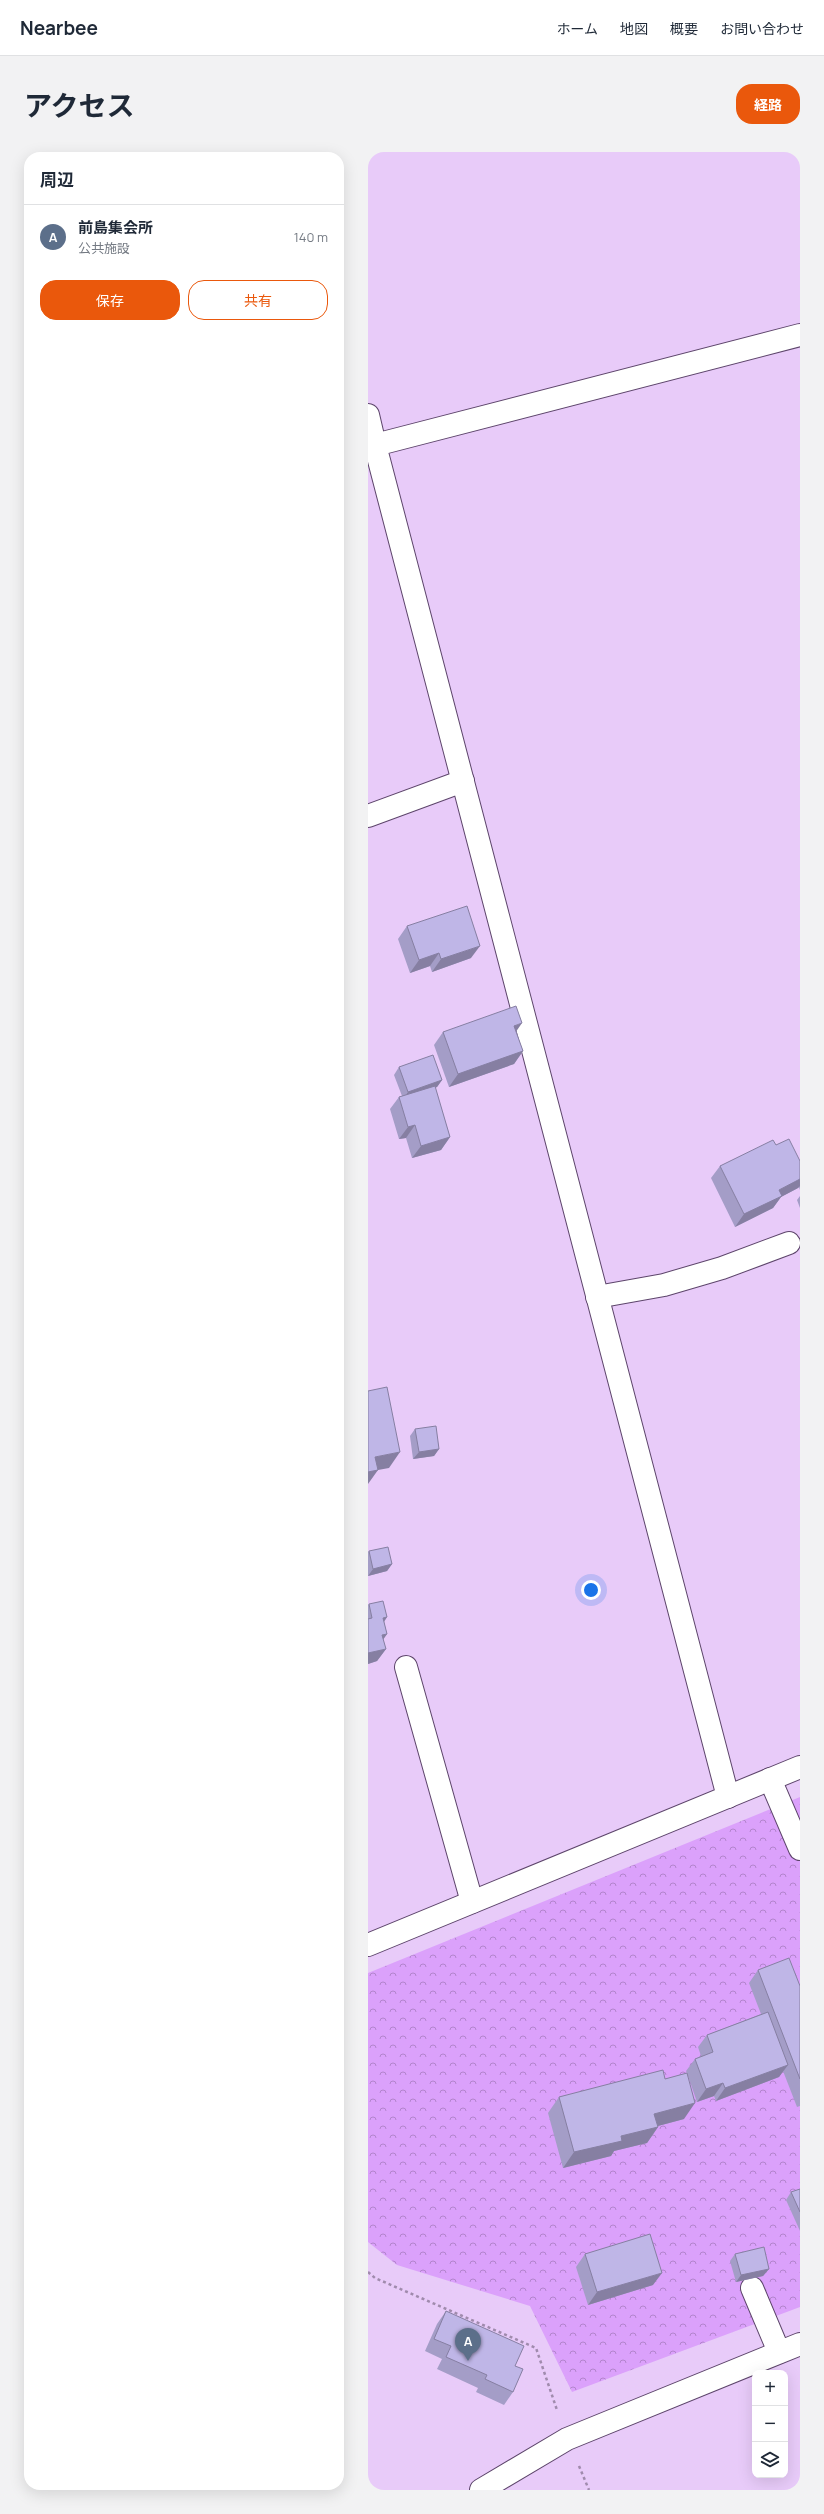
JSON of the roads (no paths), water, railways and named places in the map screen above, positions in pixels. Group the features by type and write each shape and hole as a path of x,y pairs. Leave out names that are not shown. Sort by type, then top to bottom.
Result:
{"street":[{"path":"372,446 800,335"},
{"path":"368,416 372,446 463,781 728,1797"},
{"path":"368,816 463,781"},
{"path":"598,1297 664,1285 722,1268 789,1243"},
{"path":"406,1667 472,1902"},
{"path":"368,1945 800,1767"},
{"path":"770,1780 800,1849"},
{"path":"752,2288 779,2352"},
{"path":"481,2490 567,2439 800,2344"}],"place":[{"name":"前島集会所","path":"468,2361"}]}
